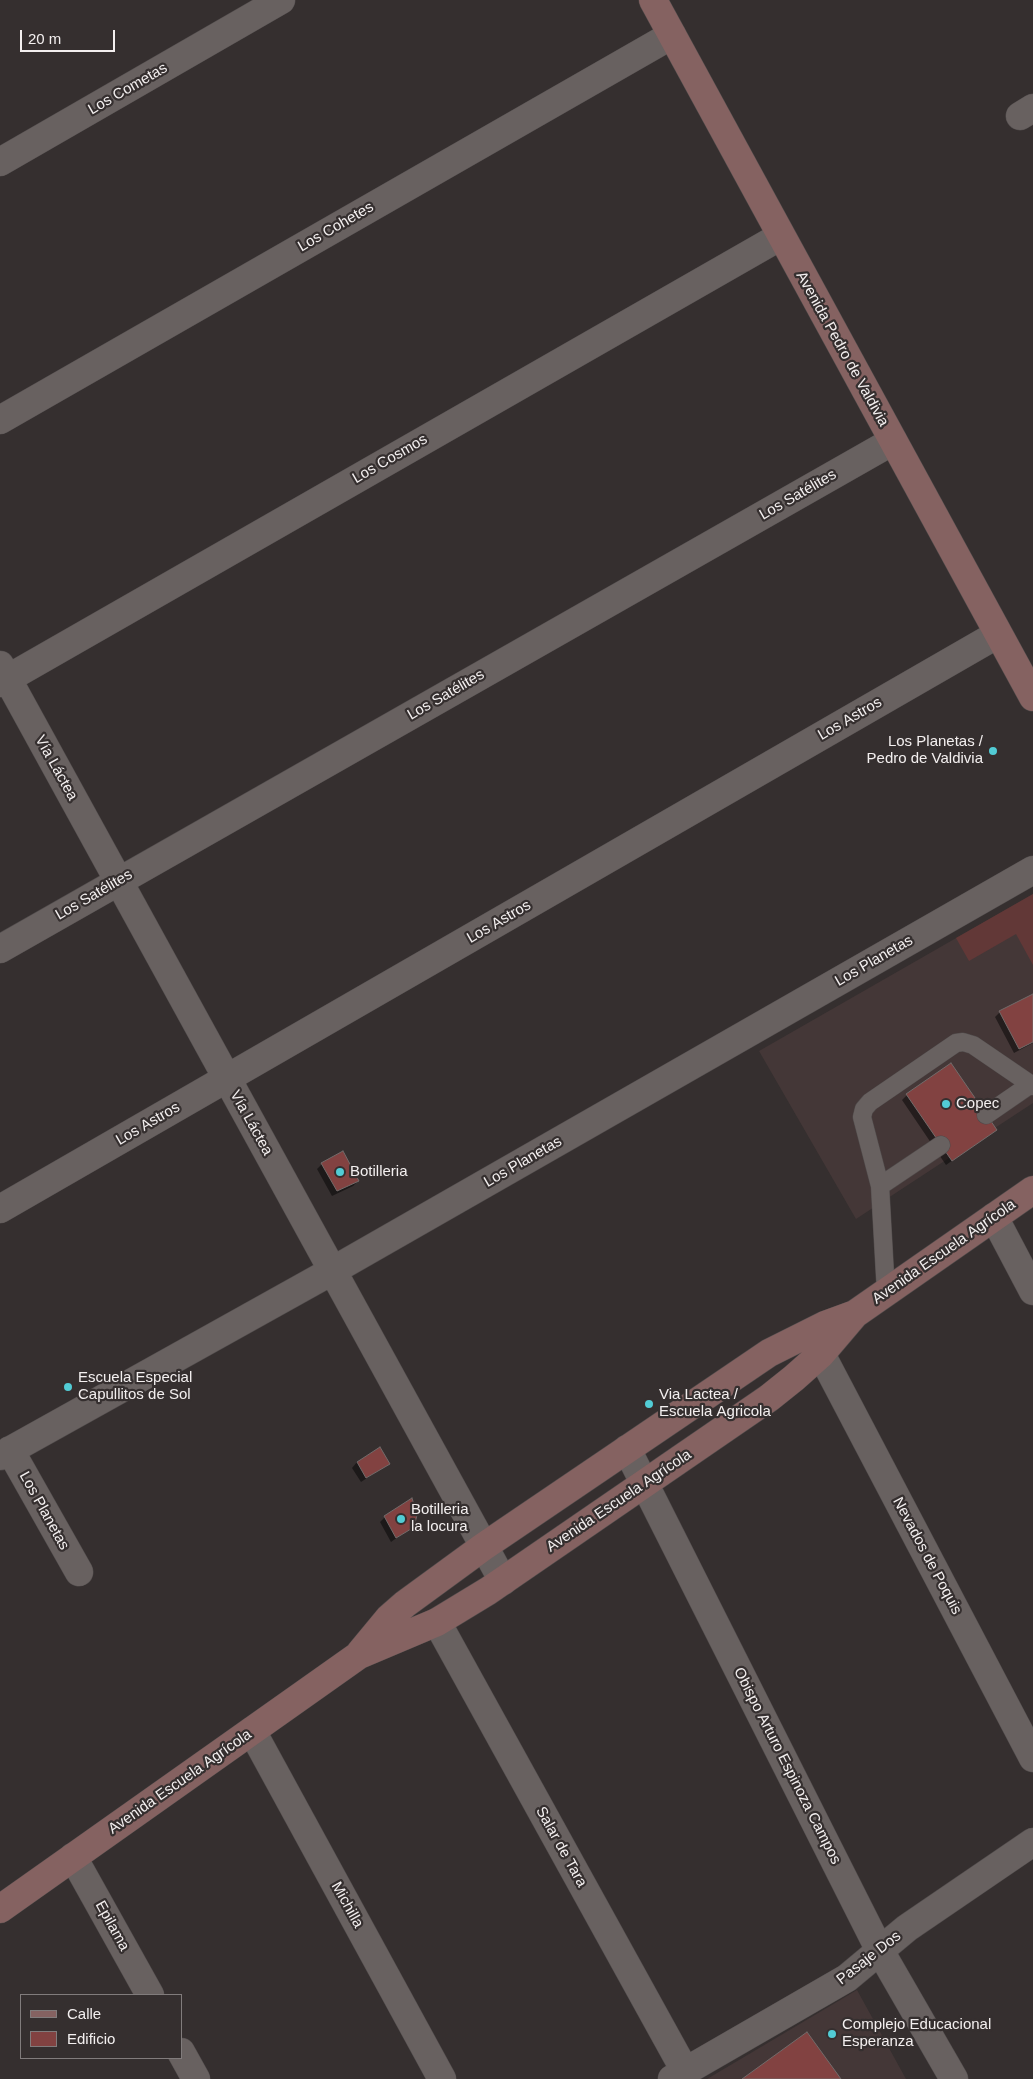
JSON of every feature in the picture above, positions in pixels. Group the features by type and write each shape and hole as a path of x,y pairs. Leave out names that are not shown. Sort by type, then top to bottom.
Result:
{"main road":[{"name":"Avenida Pedro de Valdivia","path":"653,0 1033,697"},
{"name":"Avenida Escuela Agrícola","path":"0,1909 359,1655 437,1622 503,1581 769,1398 821,1354 856,1314 1033,1190"},
{"name":"Avenida Escuela Agrícola","path":"359,1655 373,1636 404,1604 483,1547 769,1353 825,1325 856,1314"}],"street":[{"name":"Los Cometas","path":"0,162 281,0"},
{"name":"Los Cohetes","path":"0,420 672,35"},
{"name":"Los Cosmos","path":"2,675 781,236"},
{"name":"Los Satélites","path":"0,949 892,441"},
{"name":"Los Astros","path":"0,1209 998,634"},
{"name":"Vía Láctea","path":"2,675 503,1581"},
{"name":"Los Planetas","path":"79,1572 5,1453 332,1271 1033,870"},
{"path":"994,1217 1033,1291"},
{"name":"Nevados de Poquis","path":"821,1354 1033,1758"},
{"name":"Obispo Arturo Espinoza Campos","path":"627,1449 879,1949 954,2079"},
{"name":"Salar de Tara","path":"437,1622 679,2075"},
{"name":"Michilla","path":"252,1731 442,2079"},
{"name":"Pasaje Dos","path":"679,2075 847,1978 879,1949 907,1928 1033,1842"},
{"name":"Epilama","path":"73,1857 149,1994"},
{"path":"182,2054 196,2079"}],"lane":[{"path":"886,1293 880,1186 862,1117 864,1109 870,1102 956,1044 963,1042 973,1045 1032,1085 986,1114"},
{"path":"880,1186 941,1145"}],"shaded area":[{"path":"1033,894 1033,1103 856,1219 759,1051"},
{"path":"1033,894 1033,965 1016,934 969,961 956,938"},
{"name":"Complejo Educacional Esperanza","path":"857,1990 906,2079 707,2079"}],"building":[{"path":"1033,994 1033,1042 1019,1049 999,1011"},
{"name":"Copec","path":"951,1063 997,1130 952,1161 906,1094"},
{"name":"Botilleria","path":"343,1151 359,1181 337,1191 321,1163"},
{"path":"380,1447 390,1464 366,1478 357,1462"},
{"name":"Botilleria la locura","path":"412,1498 417,1515 415,1523 411,1529 396,1538 384,1516"},
{"path":"807,2032 841,2079 742,2079"}],"place":[{"name":"Los Planetas / Pedro de Valdivia","path":"993,751"},
{"name":"Copec","path":"946,1104"},
{"name":"Botilleria","path":"340,1172"},
{"name":"Escuela Especial Capullitos de Sol","path":"68,1387"},
{"name":"Via Lactea / Escuela Agricola","path":"649,1404"},
{"name":"Botilleria la locura","path":"401,1519"},
{"name":"Complejo Educacional Esperanza","path":"832,2034"}]}
